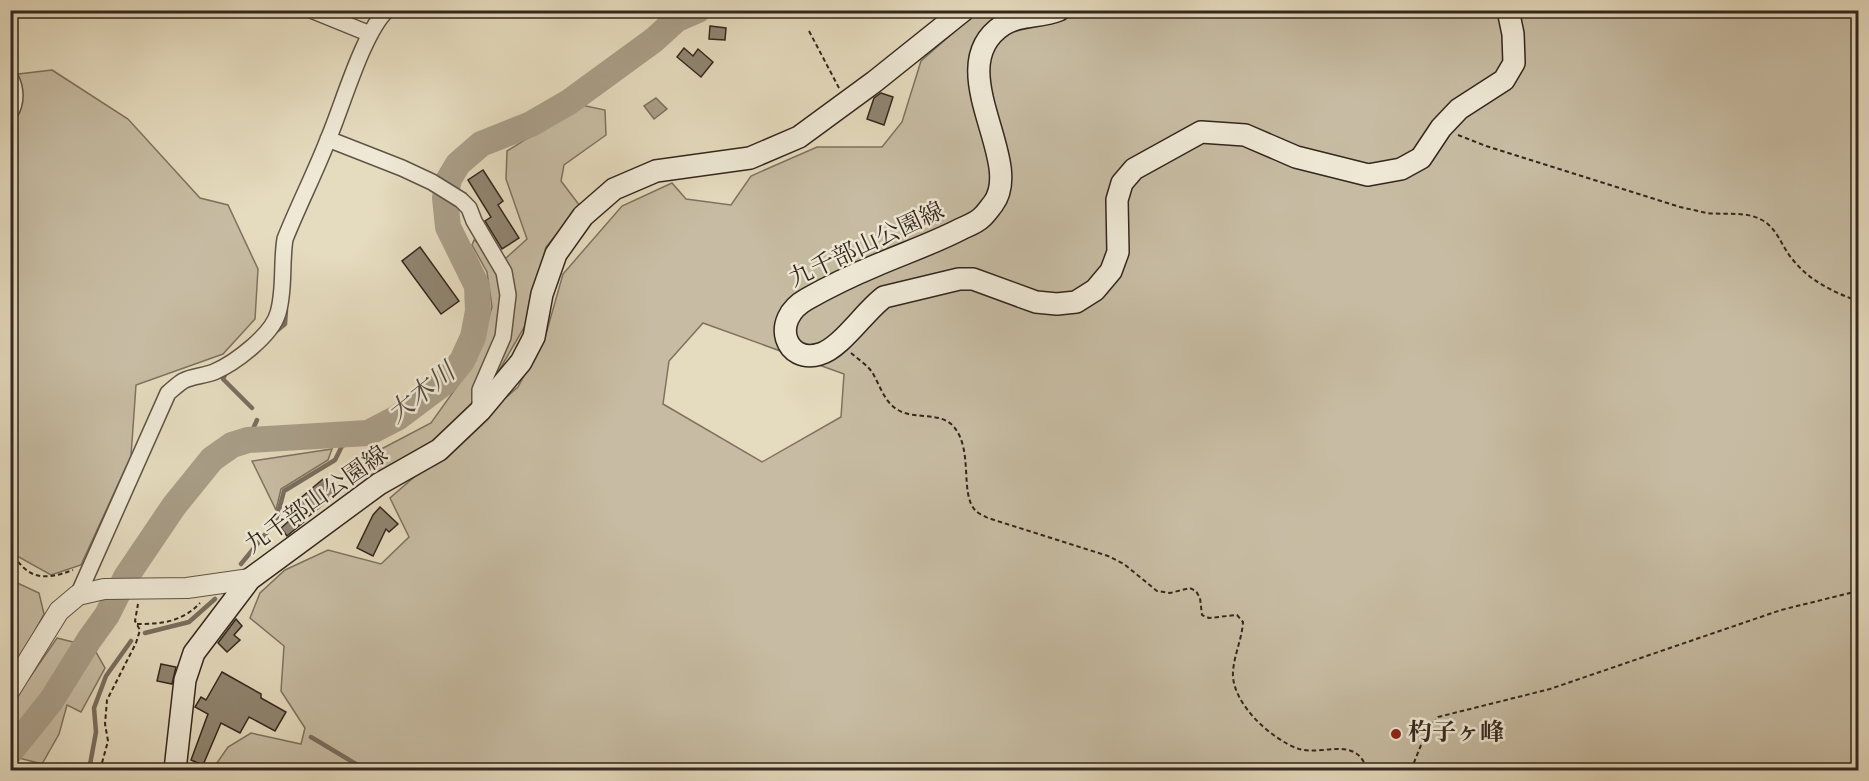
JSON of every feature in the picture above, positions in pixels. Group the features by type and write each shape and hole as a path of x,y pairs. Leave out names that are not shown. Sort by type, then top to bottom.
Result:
{"main road":[{"name":"九千部山公園線","path":"175,771 184,680 194,652 250,579 379,484 439,450 480,411 521,363 534,337 542,294 556,254 583,216 614,189 656,171 750,158 799,136 874,82 964,10"},
{"name":"九千部山公園線","path":"1059,10 1047,15 1021,16 1001,26 987,42 979,62 978,81 997,154 1000,183 995,202 980,219 948,236 828,287 791,310 784,327 785,336 789,344 799,353 811,356 821,354 837,342 884,297 959,279 973,279 1036,302 1057,304 1076,302 1095,290 1111,271 1118,252 1117,200 1122,183 1134,169 1201,132 1245,135 1296,157 1368,175 1401,169 1421,158 1441,128 1459,109 1504,80 1514,63 1513,34 1508,10"}],"street":[{"path":"311,10 370,34"},
{"path":"78,596 168,393 182,381 214,372 229,364 258,342 278,316 281,303 282,255 285,239 328,140 370,34 387,10"},
{"path":"10,77 15,86 14,108 10,113"},
{"path":"328,140 432,182 461,200 469,208 474,221 504,272 508,296 503,337 480,390 480,411"},
{"path":"10,690 59,611 78,596 104,589 187,588 250,579"}],"path":[{"path":"809,32 840,90"},
{"path":"1441,128 1486,146 1524,156 1680,207 1714,213 1746,214 1760,219 1773,228 1792,259 1810,277 1833,292 1858,301"},
{"path":"837,342 870,369 886,398 897,410 910,415 938,418 954,426 963,443 967,463 968,496 975,510 988,518 1108,556 1124,564 1157,591 1170,593 1190,588 1196,591 1200,598 1202,615 1209,618 1237,615 1243,622 1233,673 1239,694 1253,717 1267,731 1299,749 1344,748 1360,756 1367,771"},
{"path":"10,549 17,562 34,575 51,578 92,562"},
{"path":"137,624 174,621 187,615 204,598 207,586"},
{"path":"100,771 108,741 105,724 107,700 136,643 140,630 135,621 136,608 147,588"},
{"path":"1411,771 1427,730 1438,717 1550,689 1781,610 1858,591"}],"shaded area":[{"path":"978,11 1858,11 1858,770 212,770 228,747 251,733 301,744 305,728 281,691 284,646 250,618 260,593 285,570 328,550 381,564 409,537 390,498 518,387 546,334 563,274 622,206 672,183 686,199 731,205 751,176 817,147 882,147 902,122 921,61","holes":["703,323 844,374 841,417 762,462 663,404 669,361"]},
{"path":"52,70 128,119 200,198 228,205 258,269 255,319 223,354 136,385 131,456 81,565 51,575 17,556 11,536 10,75"},
{"path":"656,98 667,109 654,119 644,106"},
{"path":"581,105 605,110 606,135 564,165 561,181 580,206 546,247 525,326 487,391 431,444 370,477 368,456 431,423 476,360 492,307 487,272 472,245 474,240 506,258 527,239 506,179 507,151"},
{"path":"332,449 328,460 281,489 276,510 252,461"},
{"path":"11,580 39,593 44,614 11,675"},
{"path":"57,638 93,647 105,668 81,712 67,705 59,734 42,764 11,756 10,706"}],"building":[{"path":"710,26 726,28 725,40 709,39"},
{"path":"684,48 693,56 698,49 713,62 701,77 677,57"},
{"path":"881,93 893,97 884,125 867,119 874,98"},
{"path":"483,170 503,201 498,205 519,238 502,249 485,221 491,217 468,180"},
{"path":"420,247 459,301 441,314 402,261"},
{"path":"323,479 336,494 309,516 297,501"},
{"path":"380,507 398,524 389,532 386,529 373,556 357,548 373,515"},
{"path":"298,513 305,521 287,536 281,528"},
{"path":"236,619 242,626 234,635 240,640 227,652 218,643"},
{"path":"161,664 176,667 172,684 157,681"},
{"path":"222,672 261,694 261,698 286,712 275,731 249,717 240,733 221,723 203,765 191,760 208,714 195,707 201,697 206,700"}],"waterway":[{"name":"大木川","path":"10,752 51,701 107,615 126,577 174,506 212,459 232,445 248,440 368,433 397,418 445,382 462,361 473,337 478,311 477,286 448,227 445,198 449,179 458,164 481,144 531,124 569,102 654,40 677,19 698,10"},
{"path":"274,333 285,324 286,310"},
{"path":"227,370 223,379 252,408"},
{"path":"248,440 257,420"},
{"path":"241,564 276,521 284,491 335,460 342,446 368,433"},
{"path":"145,633 189,622 215,599"},
{"path":"89,770 96,732 94,708 106,676 131,641"},
{"path":"311,737 366,770"}],"place":[{"name":"杓子ヶ峰","path":"1396,734"}]}
